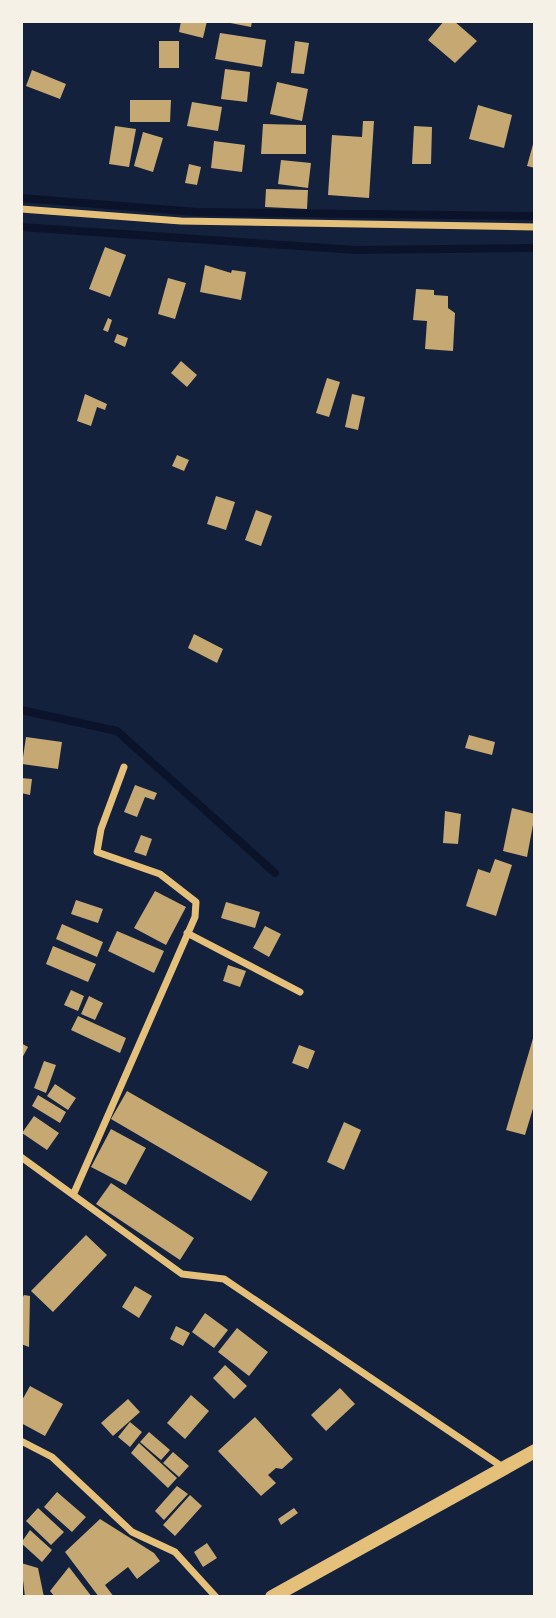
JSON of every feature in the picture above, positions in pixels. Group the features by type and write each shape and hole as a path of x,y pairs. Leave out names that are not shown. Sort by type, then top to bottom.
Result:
{"main road":[{"path":"272,1597 535,1451"}],"street":[{"path":"21,209 181,221 535,227"},
{"path":"74,1193 195,917 196,902 187,892 160,874 97,852 101,829 124,767"},
{"path":"187,933 300,992"},
{"path":"21,1157 182,1274 224,1279 505,1468"},
{"path":"21,1441 52,1457 132,1532 175,1552 216,1597"}],"building":[{"path":"181,21 207,21 203,38 179,32"},
{"path":"220,21 252,21 251,27"},
{"path":"444,21 454,21 477,41 455,63 428,40"},
{"path":"220,33 266,40 262,67 215,59"},
{"path":"159,41 179,41 179,68 159,68"},
{"path":"295,41 309,43 304,74 291,73"},
{"path":"225,69 250,72 247,102 221,99"},
{"path":"32,70 66,84 60,99 26,86"},
{"path":"277,82 308,89 302,121 270,114"},
{"path":"130,100 171,100 170,122 130,122"},
{"path":"192,102 222,107 218,131 187,126"},
{"path":"478,105 512,115 504,148 469,139"},
{"path":"363,121 374,121 369,198 328,195 332,135 362,137"},
{"path":"263,124 306,125 306,154 261,154"},
{"path":"115,126 136,129 129,167 109,164"},
{"path":"414,126 432,127 431,164 412,164"},
{"path":"143,132 163,138 153,172 134,166"},
{"path":"535,137 535,168 527,166"},
{"path":"214,141 245,145 242,172 211,168"},
{"path":"281,160 311,163 308,188 278,184"},
{"path":"189,164 201,167 197,185 185,183"},
{"path":"266,189 308,190 307,209 265,207"},
{"path":"105,247 126,255 110,297 89,289"},
{"path":"205,265 231,273 232,270 246,272 241,300 200,292"},
{"path":"168,278 186,283 175,319 158,314"},
{"path":"416,289 434,290 434,295 448,296 448,308 455,313 453,351 425,349 427,321 413,320"},
{"path":"108,318 112,320 108,332 103,330"},
{"path":"117,334 128,338 125,347 114,342"},
{"path":"181,361 197,375 187,387 171,373"},
{"path":"327,378 340,382 329,417 316,413"},
{"path":"85,394 107,404 105,410 97,407 91,426 77,421"},
{"path":"352,394 365,397 358,430 345,427"},
{"path":"177,455 189,460 184,471 172,466"},
{"path":"216,496 235,502 226,530 207,524"},
{"path":"256,510 272,516 261,546 245,540"},
{"path":"194,634 223,649 217,663 188,648"},
{"path":"469,735 495,742 492,755 465,748"},
{"path":"26,737 62,742 58,769 22,764"},
{"path":"21,778 32,779 30,795 21,793"},
{"path":"135,785 157,793 154,800 145,797 137,817 124,812"},
{"path":"512,808 535,814 527,857 503,851"},
{"path":"445,811 461,814 458,844 443,843"},
{"path":"141,835 152,839 146,856 134,852"},
{"path":"495,859 512,865 496,916 466,906 478,869 490,873"},
{"path":"155,891 186,907 166,945 134,928"},
{"path":"76,900 103,909 98,923 71,914"},
{"path":"226,902 260,912 255,928 221,918"},
{"path":"62,924 103,942 97,957 56,939"},
{"path":"265,926 281,934 269,957 253,948"},
{"path":"117,931 164,951 154,973 108,951"},
{"path":"53,946 96,964 88,982 46,964"},
{"path":"228,965 246,971 240,987 223,981"},
{"path":"71,990 84,996 78,1011 64,1005"},
{"path":"89,996 103,1003 95,1020 81,1014"},
{"path":"78,1016 126,1038 120,1053 71,1030"},
{"path":"534,1035 535,1102 525,1135 506,1130"},
{"path":"21,1043 28,1047 21,1060"},
{"path":"299,1045 315,1051 308,1069 292,1063"},
{"path":"44,1061 56,1065 46,1093 34,1088"},
{"path":"55,1084 76,1098 68,1110 47,1096"},
{"path":"127,1091 268,1172 251,1201 111,1119"},
{"path":"38,1095 66,1112 60,1123 32,1106"},
{"path":"34,1116 59,1133 47,1150 22,1133"},
{"path":"344,1122 361,1130 344,1170 327,1162"},
{"path":"111,1129 146,1148 126,1185 91,1167"},
{"path":"111,1183 194,1238 180,1260 96,1204"},
{"path":"86,1235 107,1255 53,1312 31,1291"},
{"path":"135,1286 152,1296 139,1318 122,1307"},
{"path":"24,1295 30,1296 29,1347 21,1344 21,1300"},
{"path":"205,1313 228,1330 214,1348 192,1332"},
{"path":"176,1326 190,1333 183,1346 170,1339"},
{"path":"237,1328 268,1352 249,1376 218,1352"},
{"path":"225,1365 247,1386 234,1399 213,1378"},
{"path":"30,1386 63,1404 45,1436 21,1423 21,1402"},
{"path":"340,1388 355,1404 326,1431 311,1415"},
{"path":"191,1395 209,1411 185,1439 167,1423"},
{"path":"128,1399 140,1412 113,1436 101,1423"},
{"path":"255,1417 293,1459 282,1469 276,1468 268,1475 276,1483 261,1496 218,1451"},
{"path":"130,1422 142,1432 130,1447 118,1437"},
{"path":"149,1432 170,1450 161,1460 140,1442"},
{"path":"139,1443 177,1478 168,1488 131,1453"},
{"path":"173,1452 189,1466 179,1477 163,1463"},
{"path":"177,1486 188,1494 164,1520 155,1511"},
{"path":"57,1492 86,1517 72,1532 44,1507"},
{"path":"190,1495 202,1506 175,1536 163,1525"},
{"path":"38,1508 64,1532 51,1545 26,1521"},
{"path":"294,1508 298,1513 281,1525 278,1519"},
{"path":"100,1519 154,1553 160,1561 137,1579 128,1567 105,1585 114,1597 99,1597 65,1552"},
{"path":"30,1530 52,1550 42,1562 21,1543"},
{"path":"207,1543 217,1558 203,1567 194,1552"},
{"path":"21,1563 38,1568 44,1597 25,1597"},
{"path":"69,1567 92,1597 55,1597 50,1591"}],"waterway":[{"path":"21,198 197,212 535,216"},
{"path":"21,227 356,250 535,248"},
{"path":"21,710 117,731 275,873"}]}
